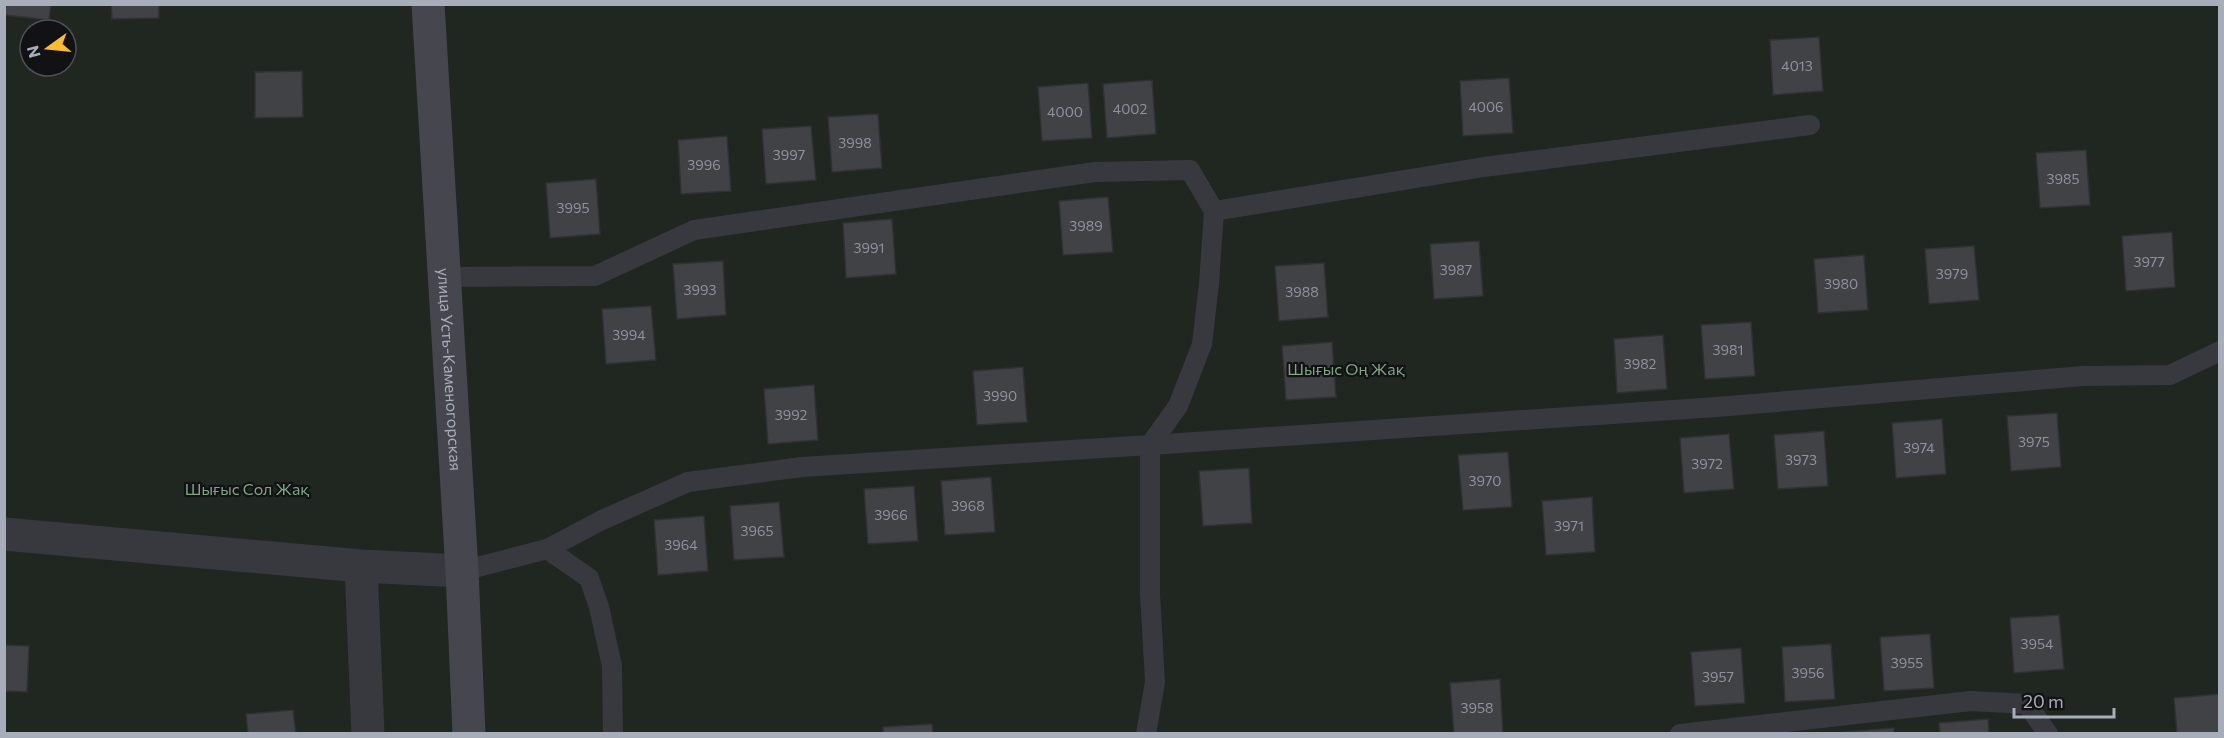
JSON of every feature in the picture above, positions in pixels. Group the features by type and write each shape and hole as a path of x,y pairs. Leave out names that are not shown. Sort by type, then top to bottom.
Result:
{"street":[{"name":"улица Усть-Каменогорская","path":"428,4 462,571 469,734"},
{"path":"4,534 361,566 462,571"},
{"path":"361,566 368,734"}],"lane":[{"path":"1214,211 1484,167 1810,125"},
{"path":"443,277 595,276 694,230 1095,172 1190,170 1214,211 1209,284 1202,344 1178,406 1150,445 1150,593 1155,682 1146,734"},
{"path":"462,571 547,549 602,520 688,482 802,467 1717,407 2083,376 2170,375 2220,351"},
{"path":"547,549 589,578 599,607 612,666 613,734"},
{"path":"1680,734 1971,701 2027,704 2048,734"}],"green space":[{"name":"Шығыс Оң Жақ","path":"4,5 2219,5 2219,733 5,733"}],"building":[{"path":"4,4 51,4 49,18 4,15"},
{"path":"111,4 159,4 159,18 112,19"},
{"path":"1819,37 1823,91 1773,95 1770,40"},
{"path":"302,71 303,117 255,118 255,72"},
{"path":"1509,78 1513,133 1463,136 1460,81"},
{"path":"1152,80 1156,134 1107,138 1103,84"},
{"path":"1088,83 1092,138 1042,141 1038,87"},
{"path":"878,114 882,168 832,172 828,117"},
{"path":"811,126 816,180 766,184 762,129"},
{"path":"727,136 731,191 681,194 678,140"},
{"path":"2086,150 2090,205 2040,208 2036,153"},
{"path":"596,179 600,234 550,238 546,183"},
{"path":"1108,197 1113,252 1063,255 1059,201"},
{"path":"892,219 896,274 846,278 843,223"},
{"path":"2172,232 2175,287 2126,291 2122,236"},
{"path":"1479,241 1483,296 1434,299 1430,244"},
{"path":"1974,246 1979,300 1929,304 1925,249"},
{"path":"1864,255 1868,310 1818,313 1814,259"},
{"path":"723,261 726,315 677,319 673,264"},
{"path":"1324,263 1328,317 1279,321 1275,266"},
{"path":"651,306 656,360 606,364 602,309"},
{"path":"1751,322 1755,376 1705,379 1701,325"},
{"path":"1663,335 1667,389 1617,393 1614,339"},
{"path":"1332,342 1336,397 1286,400 1282,346"},
{"path":"1023,367 1027,422 977,425 973,371"},
{"path":"814,385 818,440 768,444 764,389"},
{"path":"2057,413 2061,467 2011,471 2007,416"},
{"path":"1942,419 1946,474 1896,478 1892,423"},
{"path":"1824,431 1828,486 1778,489 1774,435"},
{"path":"1729,434 1734,489 1684,493 1680,438"},
{"path":"1508,452 1512,507 1463,510 1458,455"},
{"path":"1249,468 1252,523 1203,526 1199,471"},
{"path":"991,477 995,532 945,535 941,481"},
{"path":"914,486 918,541 868,544 864,489"},
{"path":"1592,497 1595,552 1546,555 1542,501"},
{"path":"779,502 784,557 734,560 730,506"},
{"path":"704,516 708,571 658,575 654,520"},
{"path":"2059,615 2064,669 2014,673 2010,618"},
{"path":"1930,634 1934,688 1884,691 1880,637"},
{"path":"1831,644 1835,699 1785,702 1782,647"},
{"path":"4,645 29,646 27,692 4,691"},
{"path":"1741,648 1745,703 1695,706 1691,652"},
{"path":"1500,679 1503,734 1454,734 1450,683"},
{"path":"2220,694 2220,734 2177,734 2174,698"},
{"path":"293,710 296,734 248,734 246,714"},
{"path":"1988,719 1989,734 1940,734 1939,723"},
{"path":"932,724 933,734 883,734 883,727"},
{"path":"1894,728 1894,734 1844,734 1844,732"}],"park label":[{"name":"Шығыс Сол Жақ","path":"247,489"}]}
